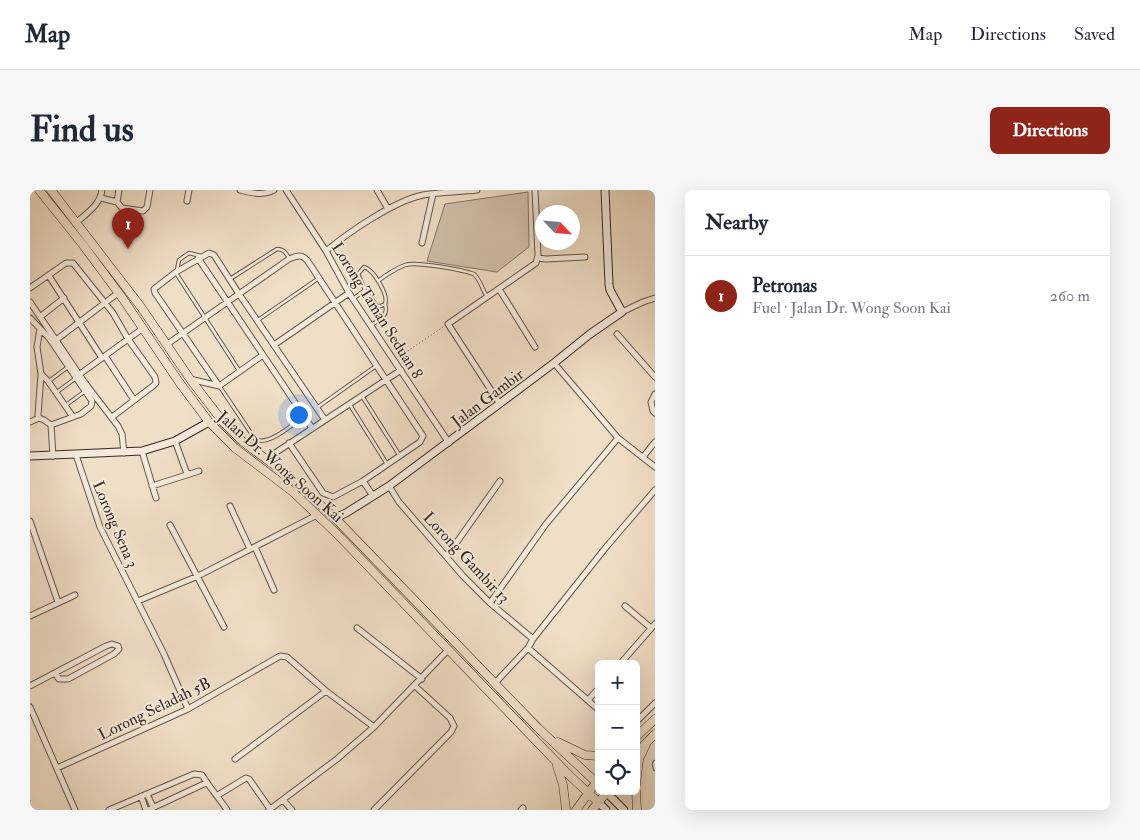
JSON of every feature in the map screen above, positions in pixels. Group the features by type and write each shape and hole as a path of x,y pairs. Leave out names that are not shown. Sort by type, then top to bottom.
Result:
{"main road":[{"name":"Jalan Dr. Wong Soon Kai","path":"38,190 83,245 209,422 236,448 293,492 318,515 598,803"},
{"name":"Jalan Dr. Wong Soon Kai","path":"51,190 140,307 190,379 223,422 243,442 288,476 335,518 538,728 595,779"},
{"path":"640,733 655,719"},
{"path":"538,728 564,746 578,753 595,757"},
{"path":"640,750 655,734"},
{"path":"640,757 647,742"},
{"path":"553,758 563,785 566,810"},
{"path":"576,810 595,786"},
{"path":"592,810 605,795"},
{"path":"636,795 637,810"}],"street":[{"path":"76,222 101,198 102,190"},
{"path":"117,202 119,190"},
{"path":"101,198 117,202 122,208 143,211 146,207 150,190"},
{"path":"187,201 189,190"},
{"path":"240,190 259,195 267,194 274,190"},
{"path":"377,190 388,210"},
{"path":"326,251 335,243 388,210 412,199 433,194 477,190"},
{"path":"500,404 448,324 533,266 538,258 535,190"},
{"path":"605,190 609,284 610,290 622,312"},
{"name":"Lorong Taman Seduan 8","path":"288,191 326,251 349,293 449,443"},
{"path":"422,243 433,194"},
{"path":"219,386 154,289 176,272 209,253 214,255 325,420"},
{"path":"166,345 290,259 303,256 423,435 422,440 400,456 363,481 336,496 326,495 289,443"},
{"path":"200,257 263,356 312,428"},
{"path":"538,258 585,257"},
{"path":"30,288 66,263 71,262 113,313 128,339 155,377 156,383 112,417"},
{"path":"48,276 78,322 134,400"},
{"path":"499,289 535,347"},
{"path":"56,340 118,293"},
{"path":"274,345 349,293"},
{"path":"40,317 64,298"},
{"name":"Jalan Gambir","path":"335,518 374,496 391,489 554,364 590,334 622,312 655,298"},
{"path":"30,302 56,340 85,391 91,398 92,404 81,414 52,425"},
{"path":"30,318 49,338 68,367 78,376 112,417 122,434 124,453"},
{"path":"78,376 142,328"},
{"path":"39,418 41,374 37,346 40,329"},
{"path":"617,334 655,377"},
{"path":"190,379 219,386 263,356"},
{"path":"554,364 618,438 655,467"},
{"path":"266,459 401,370"},
{"path":"41,374 57,392 73,417"},
{"path":"655,394 650,402 652,411 655,413"},
{"path":"30,422 39,418 52,425"},
{"path":"30,456 142,452 175,441 209,422"},
{"path":"52,425 53,456"},
{"path":"490,603 546,524 618,438"},
{"path":"175,441 187,474"},
{"path":"643,457 655,442"},
{"path":"142,452 156,498"},
{"name":"Lorong Sena 3","path":"76,455 100,527 173,673 188,709"},
{"path":"152,486 199,470"},
{"path":"363,481 374,496"},
{"path":"447,556 500,481"},
{"name":"Lorong Gambir 13","path":"391,489 399,502 464,576 490,603 533,639"},
{"path":"495,683 528,648 533,639 607,546 655,490"},
{"path":"230,506 274,590"},
{"path":"138,601 198,576 318,515"},
{"path":"30,521 58,602"},
{"path":"170,525 224,627"},
{"path":"30,616 75,595"},
{"path":"623,660 653,626 625,606"},
{"path":"357,628 422,679"},
{"path":"30,686 106,646 112,644 118,646 119,649 114,654 68,679 59,679 55,673"},
{"path":"528,648 595,706"},
{"path":"218,795 246,778 269,810 337,759 374,728 449,649"},
{"name":"Lorong Seladah 5B","path":"57,768 188,709 276,657 287,657 326,691"},
{"path":"374,810 451,732 454,726 450,718 415,686"},
{"path":"235,759 326,691 374,728"},
{"path":"588,700 595,692"},
{"path":"640,718 655,703"},
{"path":"31,708 75,810"},
{"path":"109,810 194,774 202,776 218,795 227,810"},
{"path":"149,809 206,783"},
{"path":"147,794 149,809"},
{"path":"610,795 624,810"},
{"path":"141,796 149,809"},
{"path":"283,800 292,810"},
{"path":"598,803 606,810"}],"lane":[{"path":"230,280 277,249 285,251 290,259"},
{"path":"200,257 189,252 178,262 176,272 240,372"},
{"path":"378,282 406,264 429,265 474,274 483,285 483,290 487,297"},
{"path":"371,325 386,313 386,296 367,267 361,268 358,274 365,290 377,306 385,304"},
{"path":"257,321 319,278"},
{"path":"353,299 365,290"},
{"path":"316,408 376,366"},
{"path":"48,381 68,367"},
{"path":"57,392 78,376"},
{"path":"219,386 258,441 268,440 304,416"},
{"path":"66,405 85,391"},
{"path":"362,396 400,456"},
{"path":"349,404 387,464"},
{"path":"655,762 655,769"}],"path":[{"path":"394,360 448,324"}],"shaded area":[{"path":"528,192 529,247 497,272 427,261 445,204"}],"place":[{"name":"Petronas","path":"128,249"}]}
